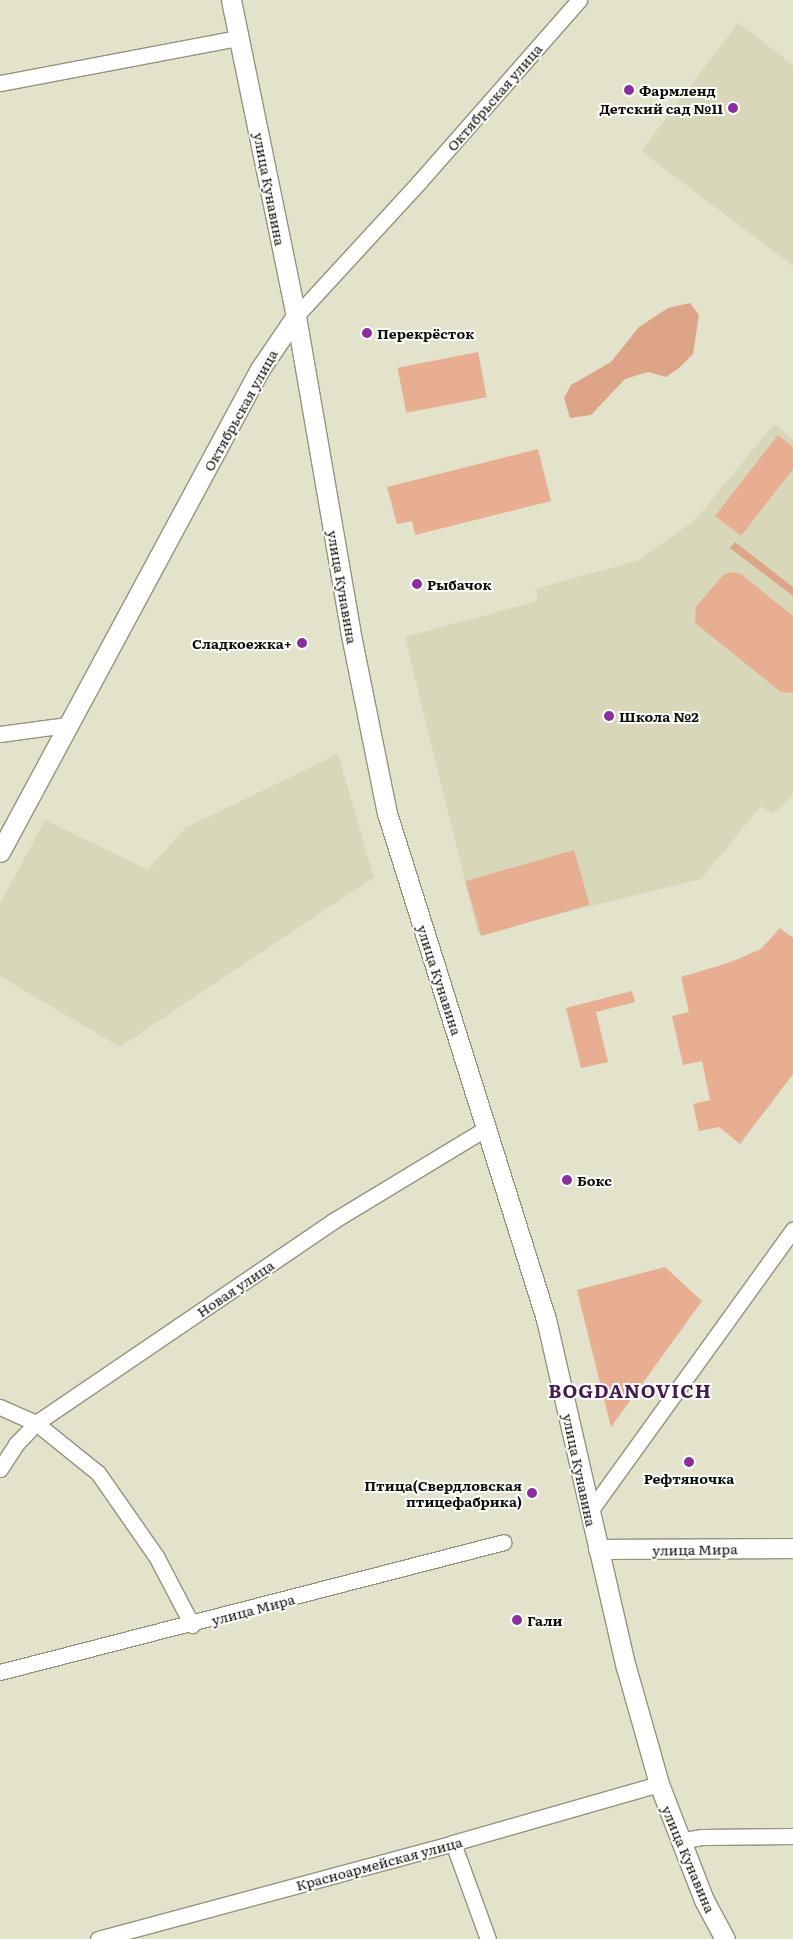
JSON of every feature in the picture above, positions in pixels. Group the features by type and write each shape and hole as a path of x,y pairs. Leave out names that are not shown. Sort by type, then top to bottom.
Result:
{"main road":[{"name":"улица Кунавина","path":"232,0 296,316 375,762 400,859 488,1127 546,1319 598,1549 659,1784 679,1841 704,1900 725,1939"},
{"name":"Октябрьская улица","path":"0,852 260,368 296,316"},
{"name":"улица Мира","path":"598,1549 793,1548"}],"street":[{"name":"Октябрьская улица","path":"296,316 420,181 578,0"},
{"path":"0,83 240,38"},
{"path":"0,734 67,726"},
{"name":"Новая улица","path":"0,1469 16,1444 36,1423 333,1221 488,1127"},
{"path":"590,1511 793,1230"},
{"path":"0,1406 36,1423 98,1473 156,1556 192,1625"},
{"name":"улица Мира","path":"0,1672 192,1625 504,1542"},
{"name":"Красноармейская улица","path":"98,1939 453,1844 659,1784"},
{"path":"679,1841 702,1837 793,1836"},
{"path":"453,1844 488,1939"}],"shaded area":[{"name":"Детский сад №11","path":"738,23 793,65 793,266 641,151"},
{"path":"690,303 699,315 693,354 679,368 666,377 648,372 625,379 591,415 570,418 564,398 571,385 611,362 639,327 668,308"},
{"path":"478,352 487,397 406,413 398,368"},
{"name":"Школа №2","path":"774,424 793,439 793,796 773,814 761,806 701,879 478,934 405,637 538,601 535,589 639,560 696,519"},
{"path":"778,435 793,447 793,469 741,536 715,516"},
{"path":"538,449 551,501 415,535 412,521 397,524 387,487"},
{"path":"735,542 793,587 793,596 730,548"},
{"path":"731,572 741,574 793,616 793,693 781,692 695,623 696,607 723,575"},
{"path":"338,754 374,877 120,1047 0,976 0,904 45,820 148,870 185,828"},
{"path":"574,850 590,905 481,936 465,881"},
{"path":"780,928 793,938 793,1074 740,1144 719,1127 699,1131 693,1104 710,1100 702,1061 683,1065 672,1016 689,1012 681,977 731,962 761,949"},
{"path":"632,991 635,1002 596,1012 608,1062 581,1068 566,1008"},
{"path":"665,1267 702,1301 611,1427 577,1290"}],"place":[{"name":"Фармленд","path":"629,90"},
{"name":"Детский сад №11","path":"733,108"},
{"name":"Перекрёсток","path":"367,333"},
{"name":"Рыбачок","path":"417,584"},
{"name":"Сладкоежка+","path":"302,643"},
{"name":"Школа №2","path":"609,716"},
{"name":"Бокс","path":"567,1180"},
{"name":"Рефтяночка","path":"689,1462"},
{"name":"Птица(Свердловская птицефабрика)","path":"532,1493"},
{"name":"Гали","path":"517,1620"}],"district":[{"name":"BOGDANOVICH","path":"630,1391"}]}
